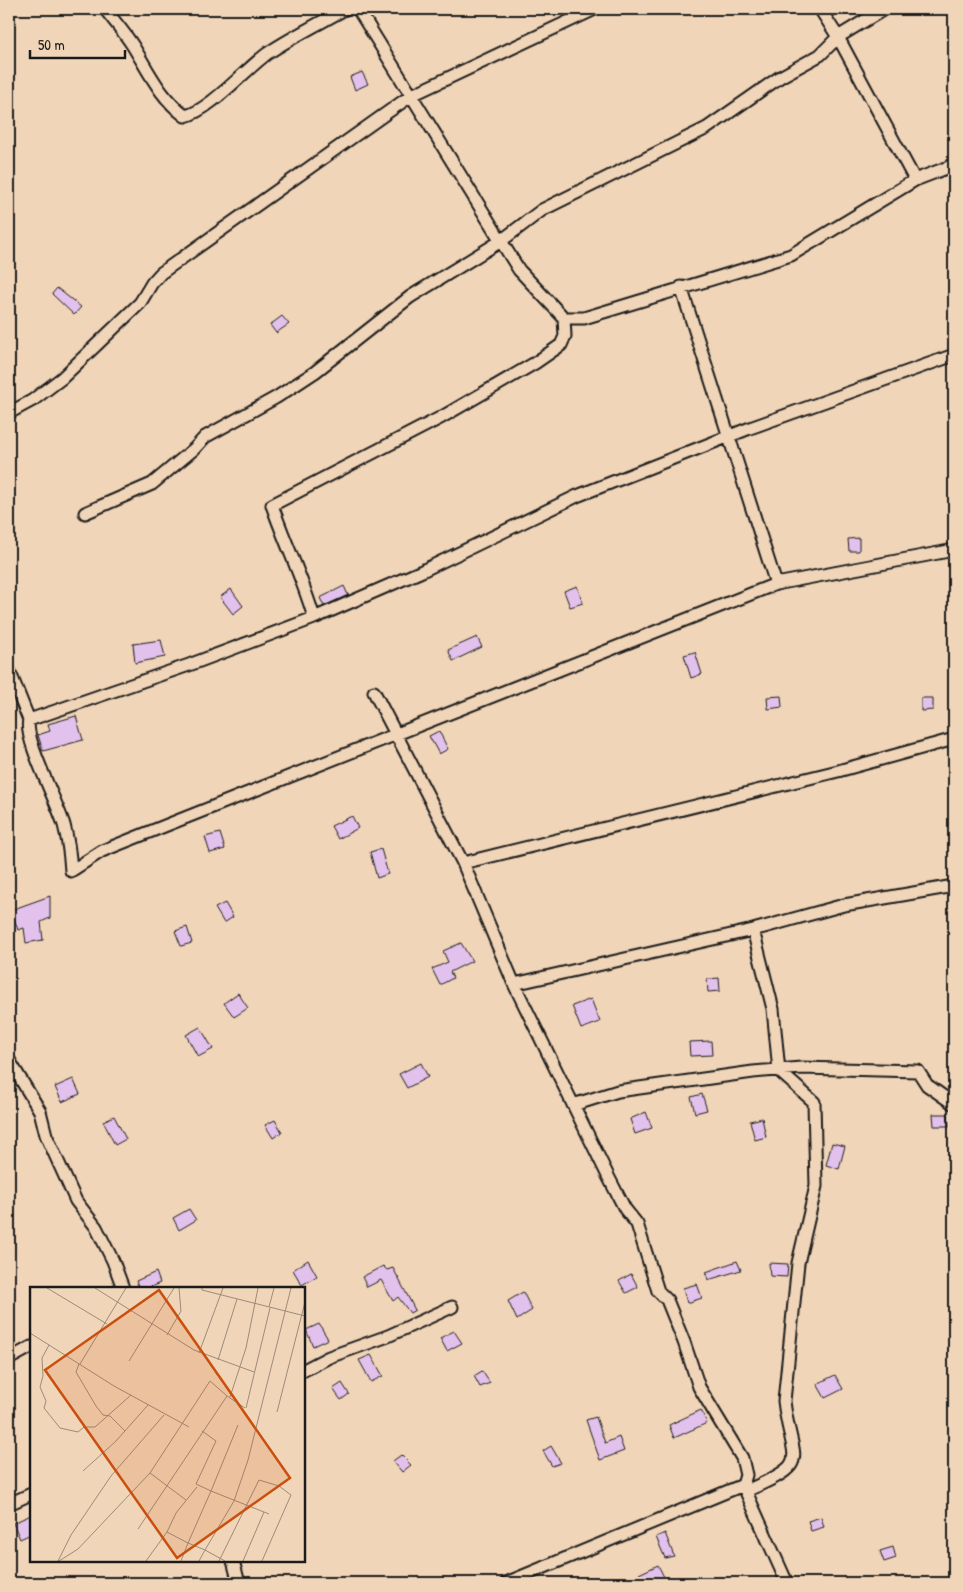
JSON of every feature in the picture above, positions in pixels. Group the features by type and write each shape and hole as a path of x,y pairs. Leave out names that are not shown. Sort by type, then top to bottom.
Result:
{"street":[{"path":"105,9 133,45 155,84 166,99 185,116 191,115 211,100 268,53 345,9"},
{"path":"314,618 304,581 280,530 272,505 442,417 535,363 561,344 565,336 564,318 519,270 358,9"},
{"path":"9,413 33,400 62,378 140,302 161,273 412,95 595,9"},
{"path":"820,9 838,37 915,180"},
{"path":"85,513 152,484 194,449 205,437 277,398 315,372 410,297 501,241 542,210 707,128 780,78 820,55 838,37 884,9"},
{"path":"564,318 584,318 681,287 791,256 915,180 954,165"},
{"path":"681,287 776,584"},
{"path":"29,720 190,665 314,618 422,571 577,496 728,437 954,355"},
{"path":"29,720 27,725 34,754 41,765 64,825 69,847 70,871 102,852 776,584 954,550"},
{"path":"9,670 14,701 29,720"},
{"path":"374,692 463,863 514,984 573,1104 625,1209 637,1224 658,1291 667,1300 699,1387 742,1458 746,1475 745,1488 787,1583"},
{"path":"463,863 838,770 954,739"},
{"path":"514,984 753,930 844,905 954,886"},
{"path":"506,1583 745,1488 781,1476 791,1467 794,1459 794,1450 786,1419 784,1400 798,1263 816,1186 814,1102 779,1071 773,1009 753,930"},
{"path":"9,1060 14,1077 40,1111 46,1135 76,1201 96,1228 113,1261 123,1287"},
{"path":"573,1104 618,1092 732,1074 801,1068 910,1070 918,1072 927,1085 954,1104"},
{"path":"305,1369 329,1357 388,1336 452,1307"},
{"path":"9,1359 30,1347"},
{"path":"9,1504 30,1494"},
{"path":"233,1562 239,1583"}],"building":[{"path":"362,72 368,84 355,90 350,77"},
{"path":"57,288 81,307 74,315 52,294"},
{"path":"282,316 289,324 276,333 270,325"},
{"path":"859,538 859,551 849,551 848,539"},
{"path":"344,586 348,595 324,606 320,598"},
{"path":"577,586 583,603 570,607 564,591"},
{"path":"231,589 243,606 233,614 220,597"},
{"path":"477,637 482,647 453,661 448,650"},
{"path":"161,640 165,657 135,663 133,644"},
{"path":"695,652 702,674 691,678 684,655"},
{"path":"781,696 782,707 768,709 767,697"},
{"path":"921,698 933,698 933,710 921,711"},
{"path":"76,716 83,740 43,751 38,735 50,731 48,724"},
{"path":"439,731 448,749 439,754 429,736"},
{"path":"352,816 358,828 338,839 331,826"},
{"path":"220,833 225,849 210,853 205,837"},
{"path":"381,849 388,874 377,878 370,852"},
{"path":"50,896 50,918 41,922 43,940 26,943 24,928 18,930 11,910"},
{"path":"225,903 233,917 224,923 215,908"},
{"path":"187,927 192,943 181,946 175,931"},
{"path":"461,943 472,961 450,972 453,978 440,985 432,969 448,962 443,951"},
{"path":"719,978 720,991 708,992 707,979"},
{"path":"238,993 248,1008 234,1017 224,1003"},
{"path":"591,999 600,1022 581,1029 572,1006"},
{"path":"200,1027 213,1049 198,1057 186,1035"},
{"path":"711,1041 712,1055 690,1056 689,1042"},
{"path":"421,1063 428,1077 407,1088 399,1074"},
{"path":"73,1079 80,1094 62,1102 55,1087"},
{"path":"702,1094 707,1110 695,1113 691,1097"},
{"path":"646,1112 652,1128 635,1134 630,1119"},
{"path":"933,1114 948,1114 949,1126 934,1126"},
{"path":"114,1116 126,1139 115,1145 103,1121"},
{"path":"762,1118 766,1137 755,1140 750,1121"},
{"path":"275,1120 282,1132 273,1138 265,1125"},
{"path":"832,1143 845,1146 839,1169 826,1165"},
{"path":"189,1209 196,1220 179,1230 173,1218"},
{"path":"308,1260 317,1276 302,1285 293,1270"},
{"path":"737,1261 741,1270 708,1280 706,1272"},
{"path":"769,1263 788,1264 787,1277 770,1276"},
{"path":"383,1266 387,1270 393,1268 415,1310 410,1313 398,1297 393,1301 381,1280 367,1287 362,1277"},
{"path":"156,1272 160,1283 150,1287 139,1287 136,1281"},
{"path":"631,1274 638,1287 626,1293 619,1281"},
{"path":"697,1284 702,1298 687,1303 683,1288"},
{"path":"523,1292 532,1310 517,1320 508,1301"},
{"path":"319,1324 328,1339 313,1346 306,1330"},
{"path":"454,1331 462,1343 447,1351 440,1338"},
{"path":"371,1355 383,1376 371,1382 359,1360"},
{"path":"482,1371 490,1383 480,1387 474,1376"},
{"path":"835,1375 843,1389 825,1398 817,1384"},
{"path":"342,1383 349,1394 341,1400 333,1389"},
{"path":"701,1410 707,1423 674,1438 669,1425"},
{"path":"596,1417 605,1443 619,1437 624,1451 600,1460 586,1420"},
{"path":"551,1446 561,1463 552,1466 543,1451"},
{"path":"401,1455 411,1465 402,1472 393,1461"},
{"path":"30,1515 30,1534 20,1539 13,1523"},
{"path":"821,1517 824,1527 811,1531 808,1521"},
{"path":"665,1533 674,1556 665,1558 656,1537"},
{"path":"893,1547 896,1558 884,1562 880,1551"},
{"path":"658,1565 667,1583 644,1583 639,1574"}]}
